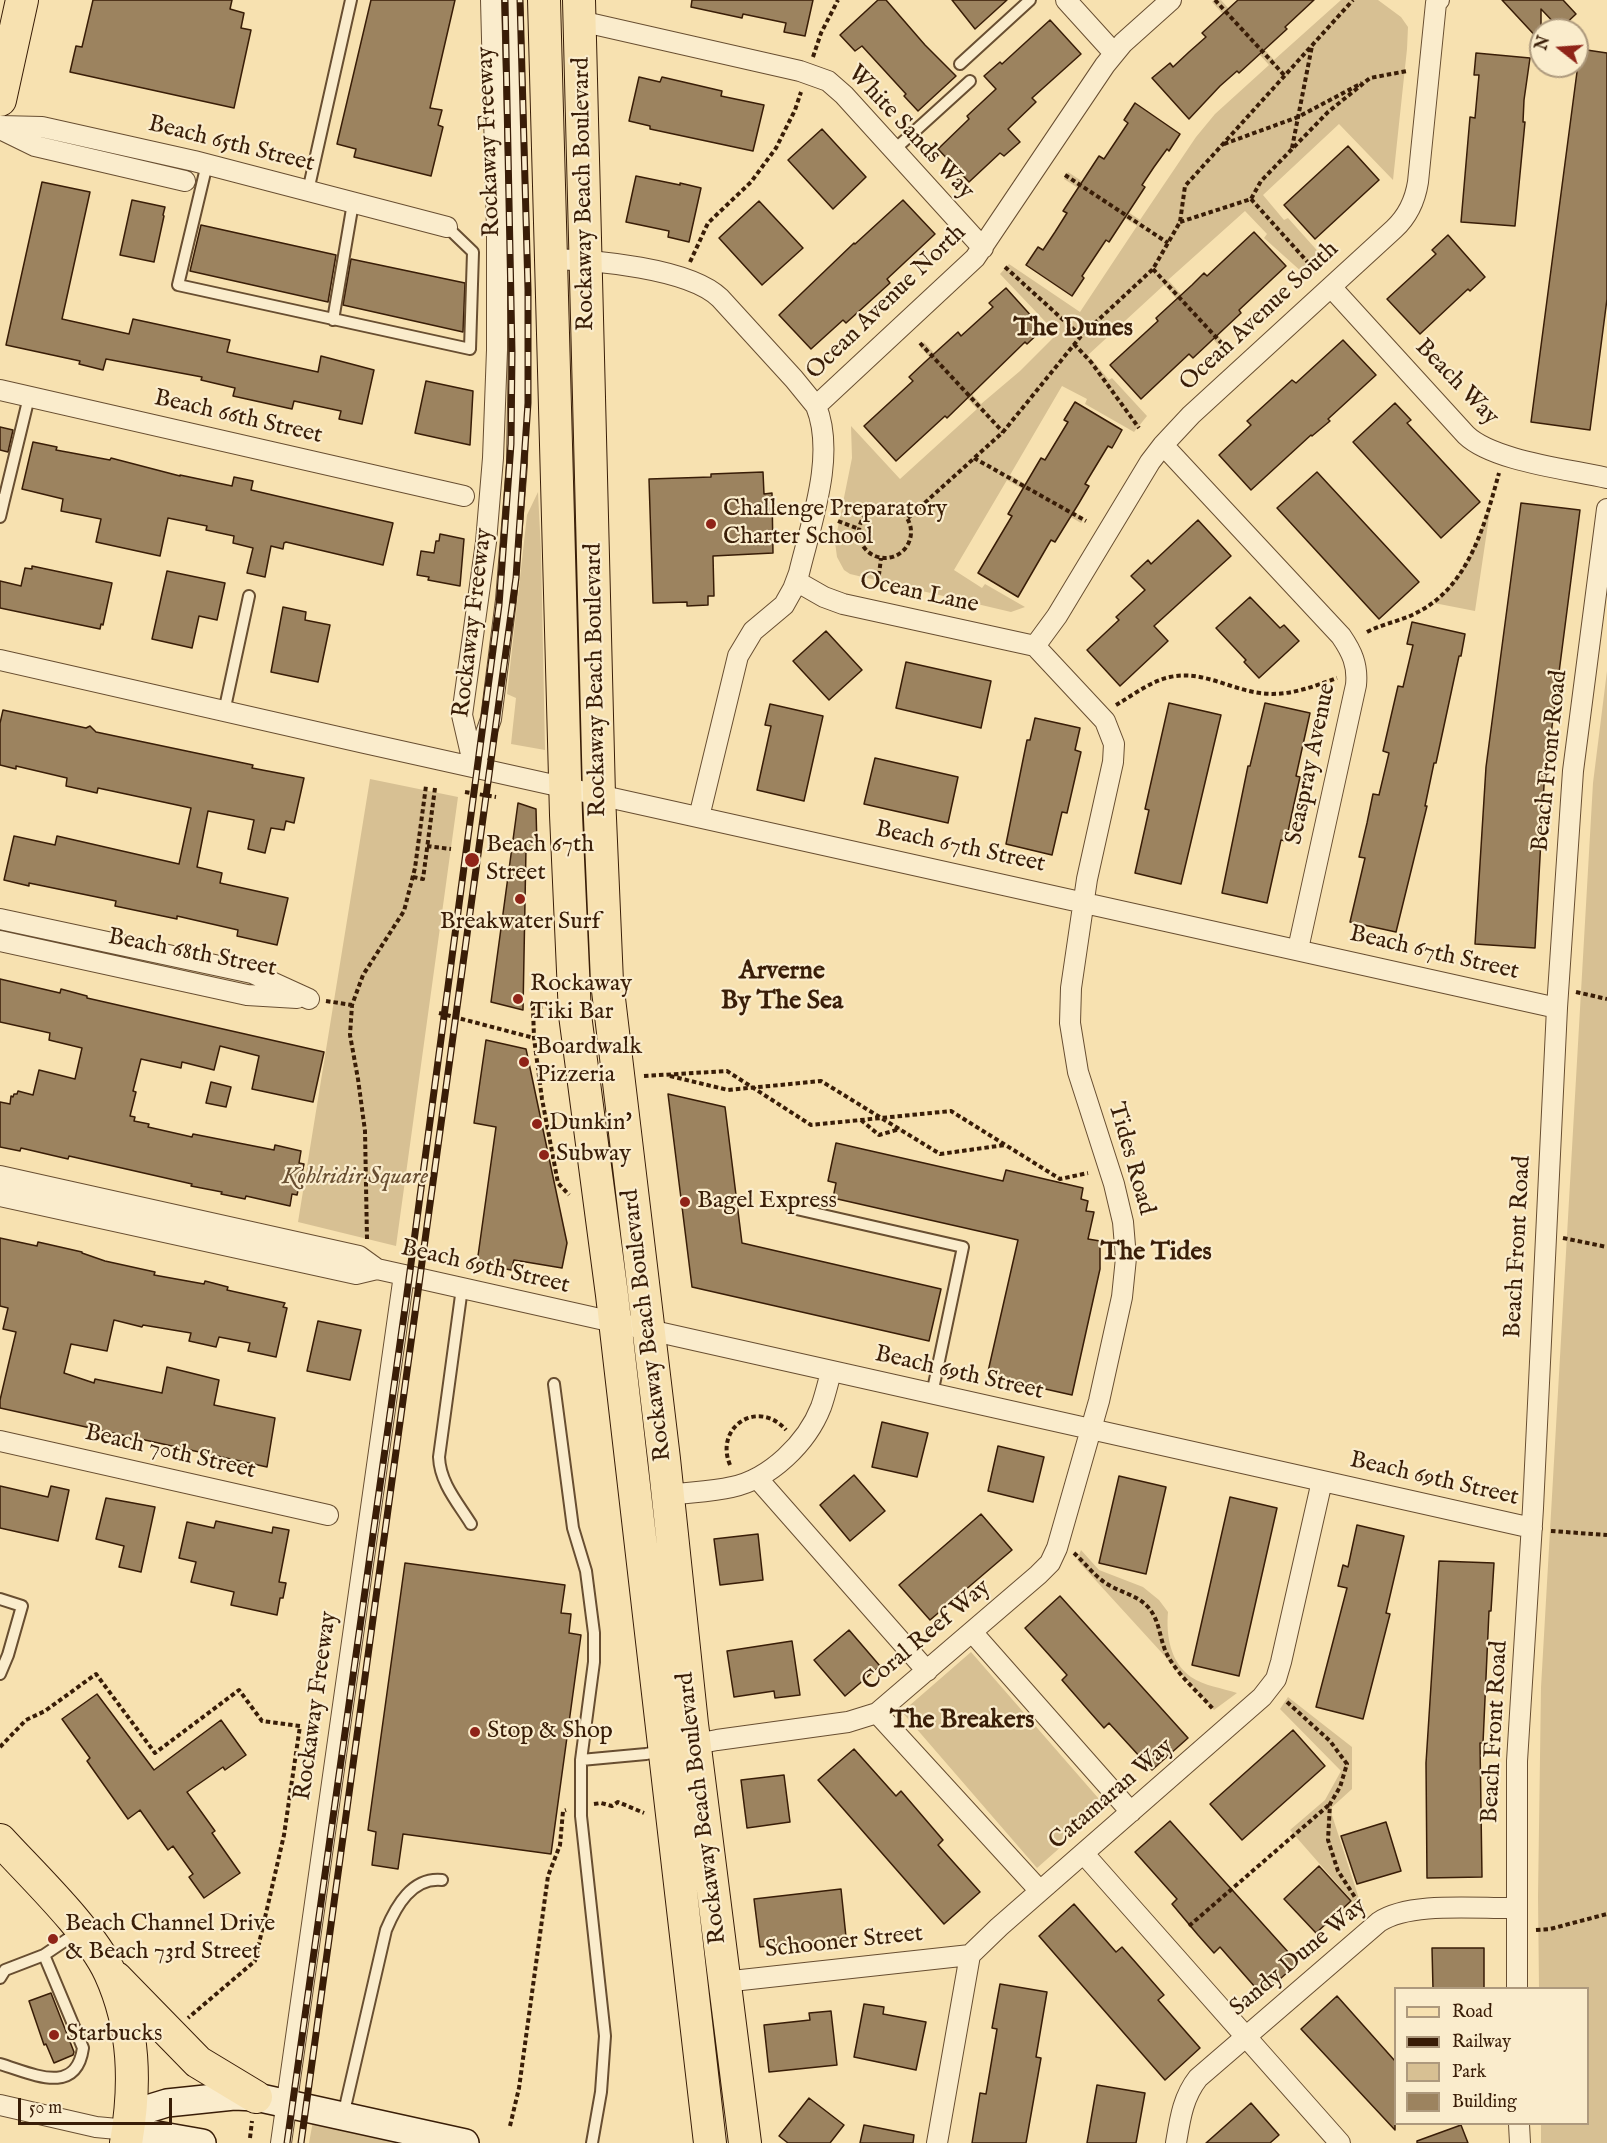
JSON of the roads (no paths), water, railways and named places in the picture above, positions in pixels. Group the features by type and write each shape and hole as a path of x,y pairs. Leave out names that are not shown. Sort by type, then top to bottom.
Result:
{"main road":[{"path":"0,99 22,0"},
{"name":"Rockaway Beach Boulevard","path":"544,0 572,967 580,1054 615,1323 710,2143"},
{"name":"Rockaway Beach Boulevard","path":"580,11 599,795 605,945 614,1052 650,1331 723,1982 745,2143"},
{"path":"580,1054 614,1052"},
{"path":"5,1852 81,1930 110,1972 198,2062 256,2097"},
{"path":"110,1972 130,2041 133,2078 128,2129"}],"street":[{"name":"Rockaway Freeway","path":"474,767 462,715 486,542 493,458 497,231 491,0"},
{"name":"Rockaway Freeway","path":"474,767 491,719 506,600 517,464 520,286 512,0"},
{"path":"1066,0 1114,53"},
{"name":"Ocean Avenue North","path":"699,817 738,656 753,632 784,605 796,581 824,460 823,425 816,406 958,276 983,248 1114,53 1171,0"},
{"name":"Ocean Avenue South","path":"1035,646 1051,625 1163,445 1191,415 1401,222 1414,200 1420,172 1435,1"},
{"name":"White Sands Way","path":"580,11 808,73 834,85 983,248"},
{"name":"Beach 65th Street","path":"0,128 42,127 207,164 447,227"},
{"name":"Beach 65th Street","path":"0,128 35,146 185,181"},
{"path":"552,259 586,260 634,267 701,285 715,293 795,379 816,406"},
{"name":"Beach Way","path":"1331,287 1466,435 1479,446 1501,455 1607,478"},
{"name":"Beach 66th Street","path":"0,390 464,496"},
{"name":"Seaspray Avenue","path":"1163,445 1341,636 1355,659 1356,685 1298,950"},
{"name":"Beach Front Road","path":"1517,1987 1517,1761 1541,1530 1545,1234 1557,1008 1573,771 1607,509"},
{"name":"Ocean Lane","path":"796,581 824,597 843,604 1035,646"},
{"name":"Tides Road","path":"1035,646 1100,714 1112,736 1114,752 1112,772 1084,901 1071,988 1070,1014 1078,1072 1119,1204 1126,1258 1120,1307 1091,1430"},
{"name":"Beach 67th Street","path":"0,660 224,712 1084,901 1557,1008"},
{"name":"Beach 68th Street","path":"0,919 252,973 309,999 246,995 0,941"},
{"name":"Beach 69th Street","path":"0,1176 359,1256 376,1269 1541,1530"},
{"name":"Beach 69th Street","path":"0,1196 356,1274 376,1269"},
{"name":"Rockaway Freeway","path":"281,2143 404,1275"},
{"path":"668,1495 731,1488 758,1478 780,1461 807,1432 820,1408 831,1372"},
{"name":"Coral Reef Way","path":"664,1751 695,1744 852,1721 877,1713 1043,1570 1054,1556 1091,1430"},
{"name":"Beach 70th Street","path":"0,1441 328,1515"},
{"path":"758,1478 927,1671"},
{"name":"Catamaran Way","path":"970,1955 1040,1891 1230,1727 1272,1685 1281,1662 1322,1481"},
{"path":"972,1632 1131,1812"},
{"path":"877,1713 1040,1891"},
{"path":"1084,1854 1340,2143"},
{"name":"Sandy Dune Way","path":"1176,2143 1188,2092 1205,2072 1387,1917 1416,1909 1517,1908"},
{"path":"937,2143 970,1955"},
{"name":"Schooner Street","path":"723,1982 970,1955"},
{"path":"128,2129 167,2103 234,2096 256,2097 465,2143"},
{"path":"0,2105 96,2127 128,2129 202,2143"},
{"path":"1519,2125 1520,2143"}],"lane":[{"path":"308,191 351,0"},
{"path":"960,64 1030,0"},
{"path":"894,150 970,81"},
{"path":"207,164 178,285 470,349 473,252 447,227"},
{"path":"333,320 353,202"},
{"path":"0,516 2,500 29,397"},
{"path":"224,712 249,596"},
{"path":"792,1208 963,1247 932,1394"},
{"path":"462,1288 439,1457 445,1482 471,1524"},
{"path":"554,1384 573,1528 586,1571 594,1632 594,1662 581,1760 580,1807 604,2026 604,2073 592,2143"},
{"path":"0,1599 22,1606 12,1643 0,1674"},
{"path":"0,1640 12,1643"},
{"name":"Coral Reef Way","path":"581,1760 664,1751"},
{"path":"343,2116 386,1930 397,1907 412,1889 426,1881 442,1880"},
{"path":"0,1978 5,1970 44,1954 81,1930"},
{"path":"0,2064 46,2078 60,2079 69,2075 81,2061 83,2048 44,1954"}],"railway":[{"path":"287,2143 406,1301 499,605 511,444 512,352 505,0"},
{"path":"301,2143 516,578 528,403 528,290 520,0"}],"place":[{"name":"Challenge Preparatory Charter School","path":"711,524"},
{"name":"Beach 67th Street","path":"472,860"},
{"name":"Breakwater Surf","path":"520,899"},
{"name":"Rockaway Tiki Bar","path":"518,999"},
{"name":"Boardwalk Pizzeria","path":"524,1062"},
{"name":"Dunkin'","path":"537,1124"},
{"name":"Subway","path":"544,1155"},
{"name":"Bagel Express","path":"685,1202"},
{"name":"Stop & Shop","path":"475,1732"},
{"name":"Beach Channel Drive & Beach 73rd Street","path":"53,1939"},
{"name":"Starbucks","path":"54,2035"}],"district":[{"name":"The Dunes","path":"1073,330"},
{"name":"Arverne By The Sea","path":"782,988"},
{"name":"The Tides","path":"1156,1254"},
{"name":"The Breakers","path":"962,1722"}],"park label":[{"name":"Kohlridir Square","path":"355,1178"}]}
